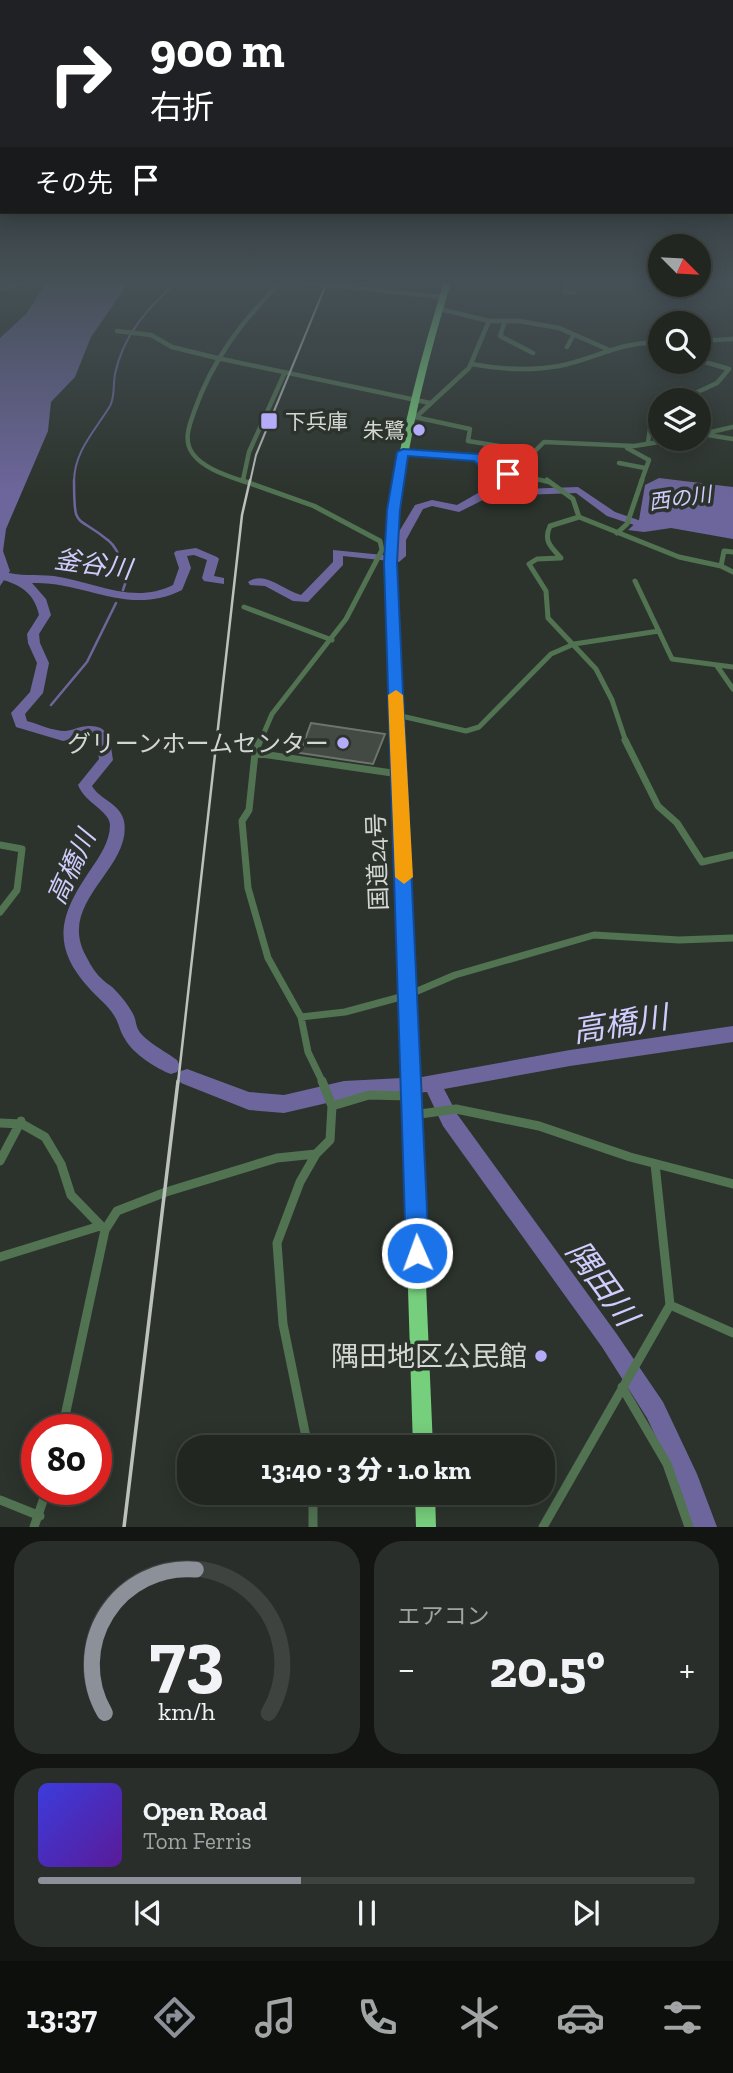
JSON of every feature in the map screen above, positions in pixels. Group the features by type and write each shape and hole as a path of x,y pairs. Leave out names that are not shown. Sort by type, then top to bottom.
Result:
{"highway":[{"name":"国道24号","path":"424,1435 400,774 384,560 403,452 427,353"},
{"path":"425,1505 426,1527"}],"street":[{"path":"198,353 414,401 430,402"},
{"path":"220,353 189,420 188,438 194,456 217,472 361,528 380,541 384,560 331,640 278,703 255,753 249,810 242,821 248,888 268,958 301,1017 307,1052 324,1083 332,1106 330,1140 316,1154 300,1182 277,1244 284,1324 305,1435"},
{"path":"413,417 471,364 475,353"},
{"path":"471,364 495,368 558,366 599,353"},
{"path":"706,388 717,383 729,369 711,364"},
{"path":"243,480 251,454 249,452 285,372"},
{"path":"413,417 470,429 468,441 499,446 511,461 524,462 544,442 622,446 648,442"},
{"path":"711,432 733,427"},
{"path":"711,436 733,439"},
{"path":"617,533 627,524 649,460 643,454 622,446"},
{"path":"403,452 478,458 488,468 546,480 573,499 579,517"},
{"path":"619,463 645,468"},
{"path":"733,572 721,566 679,557 579,517 550,526 546,535 548,544 561,558 537,559 529,564 546,591 548,618 574,644 605,684 626,745 658,806 677,823 702,862 733,855"},
{"path":"721,566 723,551 733,552"},
{"path":"635,581 672,659 733,667"},
{"path":"244,607 331,640"},
{"path":"397,715 466,731 479,727 551,654 574,644 659,631"},
{"path":"717,666 733,690"},
{"path":"255,753 400,774"},
{"path":"0,845 23,849 16,890 0,912"},
{"path":"301,1017 345,1012 408,995 455,975 594,935 680,940 733,938"},
{"path":"332,1106 369,1095 434,1113 456,1109 539,1126 655,1164 733,1184"},
{"path":"0,1123 22,1121 38,1129 62,1166 63,1181 73,1199 103,1228"},
{"path":"0,1161 22,1121"},
{"path":"65,1414 103,1228 117,1211 166,1192 276,1158 316,1154"},
{"path":"543,1527 548,1523 670,1305 655,1164"},
{"path":"0,1257 103,1228"},
{"path":"670,1305 733,1333"},
{"path":"624,1383 667,1464 688,1527"},
{"path":"0,1500 40,1516"},
{"path":"34,1527 43,1505"},
{"path":"313,1505 313,1527"}],"water":[{"path":"0,353 84,353 75,377 51,402 48,431 6,529 3,551 10,571 0,586"},
{"name":"西の川","path":"659,478 733,487 733,539 671,528 644,532 628,530 639,520 645,485"}],"building":[{"name":"グリーンホームセンター","path":"311,723 385,734 373,764 300,753"}],"waterway":[{"path":"74,481 81,451 112,402 115,374 122,353"},
{"path":"74,481 76,515 115,548 128,575 123,590"},
{"name":"釜谷川","path":"254,582 275,586 291,596 304,599 339,563 337,552 395,560 400,556 400,540 419,507 432,503 459,509 482,495 491,493 578,490 611,514 646,526 652,525"},
{"name":"釜谷川","path":"21,580 55,580 120,595 151,597 178,587 185,568 180,553 196,551 213,559 208,578 220,581"},
{"name":"高橋川","path":"0,575 24,583 35,592 45,615 33,634 43,663 36,693 18,713 21,724 63,736 85,731 99,733 103,738 106,760 85,785 92,797 113,812 117,824 116,835 108,856 77,905 71,926 73,946 87,973 126,1017 133,1037 171,1066"},
{"path":"51,705 87,662 116,603"},
{"name":"高橋川","path":"432,1083 570,1058 733,1034"},
{"path":"187,1077 249,1101 284,1104 344,1090 432,1083"},
{"name":"隅田川","path":"432,1083 450,1120 609,1340 655,1410 689,1482 705,1527"}],"railway":[{"path":"250,482 256,455 298,353"},
{"path":"178,1083 242,515 250,480"},
{"path":"124,1527 178,1081"}],"slow traffic":[{"path":"396,695 404,877"}],"place":[{"name":"下兵庫","path":"269,421"},
{"name":"朱鷺","path":"419,430"},
{"name":"グリーンホームセンター","path":"343,743"},
{"name":"隅田地区公民館","path":"541,1356"}],"route":[{"path":"417,1253 390,563 397,480 403,452 478,458 488,468 508,474"}]}
